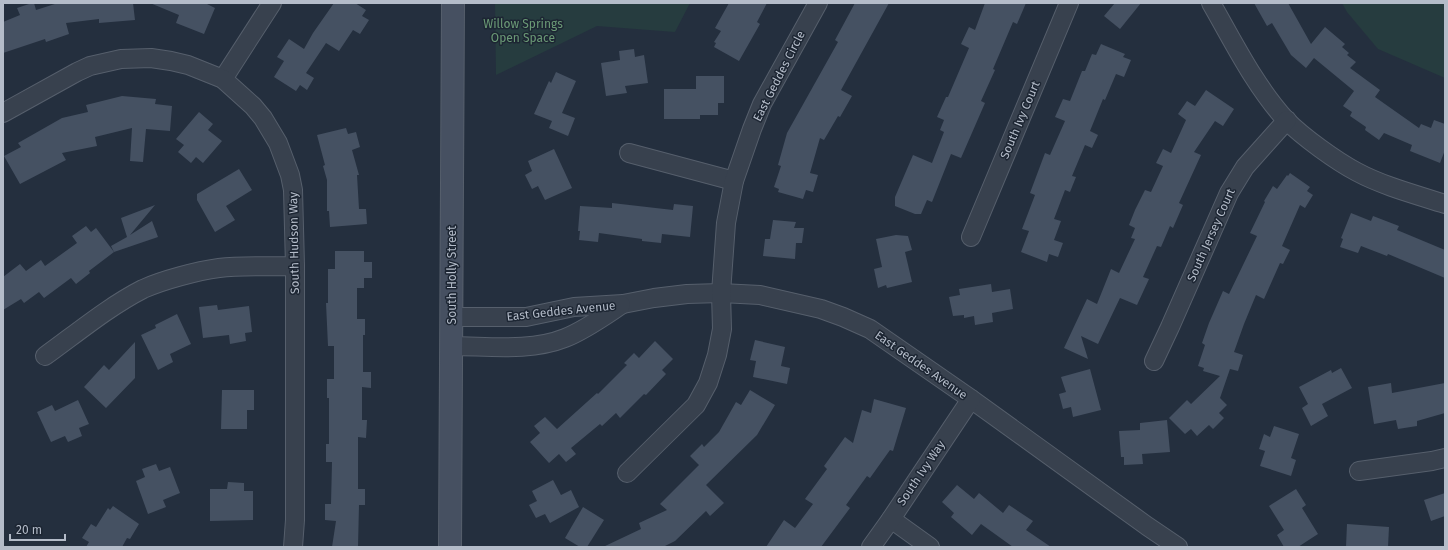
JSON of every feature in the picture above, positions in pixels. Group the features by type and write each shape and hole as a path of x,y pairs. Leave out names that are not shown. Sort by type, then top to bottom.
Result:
{"main road":[{"name":"South Holly Street","path":"450,547 453,3"}],"street":[{"path":"223,79 272,3"},
{"name":"East Geddes Circle","path":"627,473 696,405 708,383 718,355 722,329 721,293 726,223 734,181 762,104 818,3"},
{"name":"South Ivy Court","path":"971,237 1069,3"},
{"path":"1212,3 1247,67 1259,84 1287,120 1313,143 1357,173 1445,204"},
{"name":"South Hudson Way","path":"3,113 90,66 121,59 151,58 188,65 223,79 253,106 262,118 278,143 290,175 293,190 295,266 294,547"},
{"name":"South Jersey Court","path":"1154,361 1229,193 1245,167 1287,120"},
{"path":"629,153 734,181"},
{"path":"45,356 106,311 144,289 166,281 219,268 295,266"},
{"name":"East Geddes Avenue","path":"452,317 526,317 574,307 623,304 687,294 721,293 760,295 821,309 870,329 971,399 1178,547"},
{"name":"East Geddes Avenue","path":"451,346 509,347 548,343 564,338 580,330 623,304"},
{"name":"South Ivy Way","path":"871,547 971,399"},
{"path":"1359,471 1445,458"},
{"path":"891,519 930,547"}],"green space":[{"name":"Willow Springs Open Space","path":"495,3 690,3 675,32 597,26 496,75"},
{"path":"1342,3 1445,3 1445,78 1378,49 1347,12"}],"building":[{"path":"34,3 36,10 58,3 133,3 135,20 99,23 99,19 66,23 69,34 46,42 45,39 3,53 3,22 20,15 17,8"},
{"path":"150,3 205,3 215,8 204,34 176,23 179,15"},
{"path":"334,3 355,3 366,10 362,16 369,20 360,34 353,30 339,51 326,43 306,73 314,78 307,90 300,85 296,91 274,77 284,61 277,57 289,39 304,49 313,33"},
{"path":"729,3 767,3 757,22 760,24 739,61 714,47 716,43 714,42 721,31 715,28"},
{"path":"855,3 889,3 841,90 852,96 824,140 820,138 810,173 818,175 813,192 806,190 803,199 778,192 779,189 774,187 781,166 778,165 787,133 838,42 835,40"},
{"path":"985,3 1026,3 1017,24 1013,22 993,69 995,70 981,101 985,103 961,158 951,154 932,202 927,200 921,214 915,214 895,206 895,197 913,155 932,163 944,132 940,130 944,120 937,117 946,97 948,97 969,48 961,44 969,27 975,30"},
{"path":"1115,3 1141,3 1120,29 1104,16"},
{"path":"1254,3 1288,3 1311,44 1325,27 1345,44 1342,47 1349,53 1347,55 1356,62 1350,68 1380,90 1375,97 1419,128 1421,124 1431,128 1434,120 1445,124 1445,150 1440,163 1410,151 1412,145 1384,133 1379,140 1365,130 1366,127 1350,116 1352,112 1343,106 1354,91 1314,58 1306,68 1291,55 1272,23 1267,26"},
{"path":"1101,44 1125,54 1123,57 1131,60 1124,77 1116,74 1105,100 1103,99 1090,131 1098,135 1092,148 1085,145 1072,176 1076,177 1070,192 1065,190 1054,219 1061,221 1054,240 1063,243 1058,257 1049,254 1047,262 1021,252 1029,231 1022,229 1035,195 1030,193 1045,153 1050,155 1065,121 1055,117 1063,99 1070,101 1082,71 1085,71 1092,54 1096,55"},
{"path":"634,49 635,57 644,55 648,83 625,86 627,93 606,96 601,63 620,60 619,51"},
{"path":"556,72 576,81 562,113 575,118 568,136 549,128 552,121 534,114 549,81 551,83"},
{"path":"696,76 724,76 724,103 718,103 718,115 700,115 700,119 664,119 664,89 696,89"},
{"path":"1206,90 1234,109 1223,126 1215,121 1194,152 1201,155 1179,203 1183,205 1173,228 1170,226 1161,247 1157,246 1143,277 1149,279 1137,305 1120,298 1098,344 1081,336 1088,359 1064,348 1087,299 1097,304 1111,269 1119,273 1135,239 1131,238 1135,228 1129,225 1135,210 1145,190 1151,192 1163,166 1156,163 1163,149 1171,153 1186,120 1178,114 1187,101 1195,106"},
{"path":"122,96 156,99 155,104 172,106 170,131 146,129 143,162 130,161 132,128 95,137 97,146 62,153 66,160 20,184 4,156 21,147 18,143 62,118 88,112 86,105"},
{"path":"199,112 213,124 208,130 222,141 203,163 196,157 191,163 178,152 184,145 176,139"},
{"path":"346,128 348,134 356,132 360,147 352,150 359,175 357,175 359,209 366,209 367,224 330,227 329,211 327,211 327,180 323,166 325,165 317,135"},
{"path":"554,149 572,188 545,200 538,186 532,189 525,175 532,171 528,161"},
{"path":"239,169 252,190 226,206 235,220 215,232 197,200 197,194"},
{"path":"1290,173 1310,187 1307,191 1313,195 1305,208 1300,205 1282,246 1290,250 1283,264 1280,263 1264,299 1256,295 1244,324 1234,352 1243,355 1238,371 1230,369 1220,398 1227,405 1219,413 1224,418 1213,429 1209,425 1197,436 1191,429 1185,434 1169,418 1187,400 1191,404 1220,376 1203,371 1204,368 1198,366 1205,345 1202,343 1223,291 1229,294 1257,236 1250,233 1265,202 1264,201 1273,186 1277,189"},
{"path":"612,203 673,210 674,204 693,206 690,237 662,234 661,243 599,233 598,242 579,240 580,231 578,231 580,206 612,208"},
{"path":"155,205 130,235 152,221 158,237 114,252 111,246 127,237 121,218"},
{"path":"1351,213 1371,221 1373,216 1399,226 1397,230 1445,250 1445,278 1388,254 1387,256 1361,246 1358,253 1340,247 1343,239 1341,238"},
{"path":"773,220 796,222 794,228 804,228 802,243 796,243 795,259 763,256 765,239 770,239"},
{"path":"86,226 91,232 96,228 114,252 89,271 90,273 76,284 71,278 44,298 39,292 24,303 21,299 3,310 3,277 20,264 26,271 41,260 45,266 77,243 72,236"},
{"path":"896,235 908,236 912,250 905,252 912,282 887,288 886,285 878,288 874,269 882,267 876,239"},
{"path":"335,251 364,251 364,262 372,262 372,278 364,278 364,288 357,288 357,319 365,319 365,335 363,335 363,372 371,372 371,388 362,387 362,420 367,420 366,438 358,437 358,489 365,489 365,505 359,505 358,547 332,547 336,521 325,520 325,504 331,504 332,462 326,462 326,444 329,444 329,398 327,398 327,379 334,379 334,346 328,346 326,303 328,303 328,269 335,269"},
{"path":"991,284 992,292 1010,289 1013,309 992,313 993,322 975,325 974,316 964,318 964,315 953,316 949,297 960,295 959,289"},
{"path":"217,305 218,310 249,306 252,332 245,333 246,341 230,344 229,335 203,338 199,307"},
{"path":"177,314 191,344 170,354 173,362 158,370 141,335 156,328 155,325"},
{"path":"755,340 785,347 781,366 790,368 787,384 753,377 756,361 750,360"},
{"path":"655,341 673,359 662,370 666,374 646,395 644,394 620,418 616,413 602,426 600,424 571,448 576,454 566,462 559,454 549,463 530,442 540,433 534,426 545,417 557,429 597,393 598,394 627,365 624,363 634,353 639,358"},
{"path":"135,342 135,378 106,408 84,387 104,365 109,370"},
{"path":"1341,368 1352,388 1322,404 1328,416 1311,426 1302,408 1308,404 1299,387 1331,370 1332,373"},
{"path":"1090,369 1101,410 1073,417 1071,407 1063,409 1059,394 1066,392 1061,377"},
{"path":"1391,383 1392,393 1445,383 1445,413 1417,421 1417,426 1398,429 1396,420 1374,424 1368,387"},
{"path":"222,390 254,390 254,410 247,410 247,429 221,429"},
{"path":"750,390 775,405 757,435 706,485 724,503 710,516 706,511 675,541 663,547 603,547 641,529 639,523 667,510 660,504 699,465 690,456 702,444 704,447 719,432 736,402 741,405"},
{"path":"874,399 906,408 893,451 890,450 870,478 867,476 846,505 850,508 821,547 766,547 784,520 795,528 813,504 805,499 827,469 824,466 845,437 853,443 862,410 871,413"},
{"path":"78,400 89,424 79,428 82,436 68,442 65,436 51,442 37,412 52,405 55,411"},
{"path":"1167,420 1170,452 1142,454 1143,464 1124,465 1124,457 1121,457 1119,431 1140,430 1140,423"},
{"path":"1274,426 1299,434 1291,458 1296,460 1291,476 1260,466 1265,451 1259,449 1264,434 1270,437"},
{"path":"156,464 159,471 170,467 180,493 163,500 166,507 148,514 136,481 145,477 142,469"},
{"path":"553,480 561,495 571,490 579,507 550,523 545,514 536,518 529,505 537,501 532,491"},
{"path":"228,482 244,483 244,491 253,491 253,520 210,521 210,489 227,489"},
{"path":"957,485 974,499 979,493 1003,513 1009,505 1033,521 1026,530 1051,547 1013,547 981,524 972,535 951,517 954,513 942,502"},
{"path":"1296,489 1306,505 1302,508 1318,534 1298,547 1284,547 1277,535 1284,530 1269,506"},
{"path":"1445,493 1445,516 1431,521 1424,500"},
{"path":"113,506 139,524 130,539 127,538 122,547 86,547 89,542 82,538 91,524 96,527 108,508 110,510"},
{"path":"583,507 604,520 587,547 580,547 565,538"},
{"path":"1347,524 1389,527 1388,547 1346,547"}]}
